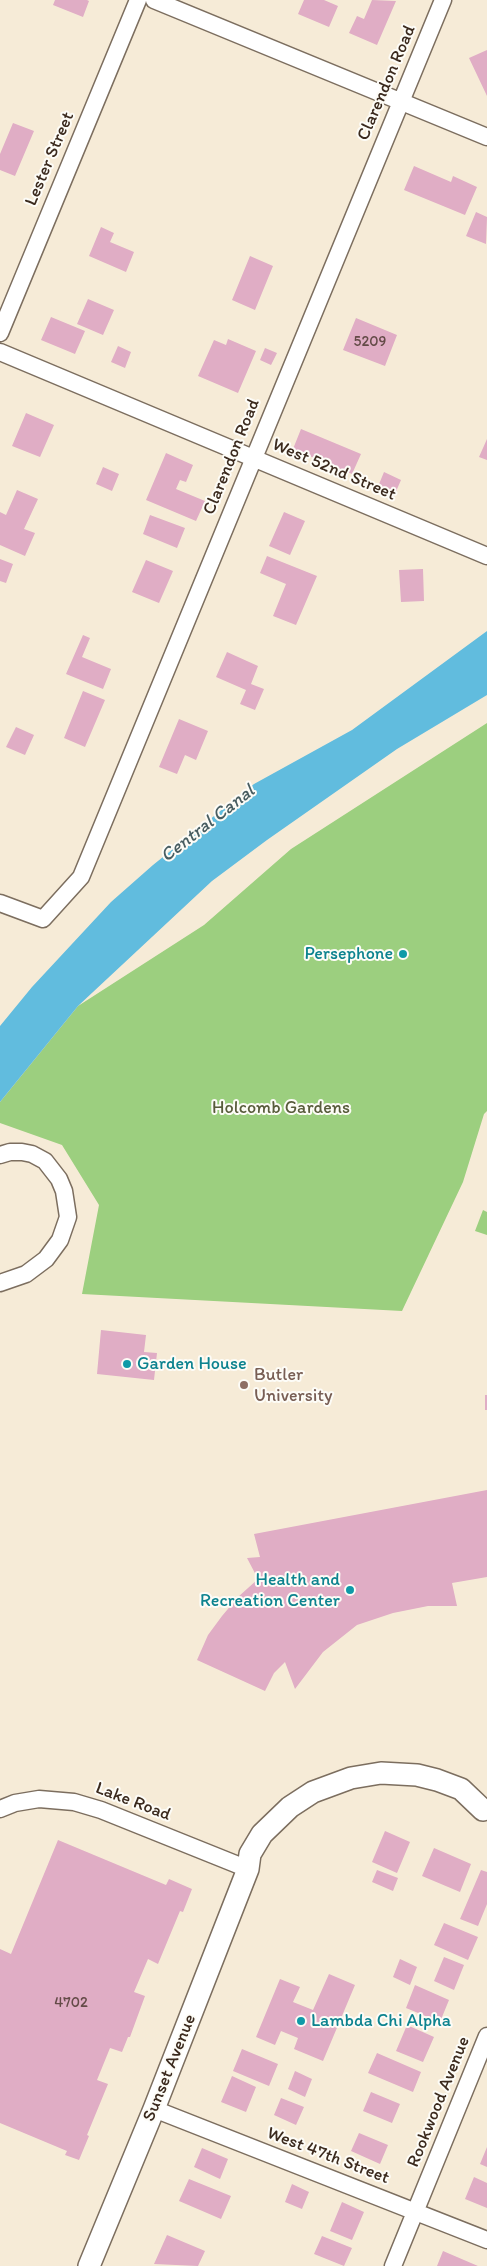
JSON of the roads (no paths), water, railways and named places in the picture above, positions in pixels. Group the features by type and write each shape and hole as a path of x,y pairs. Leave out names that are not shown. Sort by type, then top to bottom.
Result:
{"street":[{"name":"Lester Street","path":"0,333 138,0"},
{"path":"154,0 487,137"},
{"name":"Clarendon Road","path":"0,903 43,919 81,877 443,0"},
{"name":"West 52nd Street","path":"0,352 487,556"},
{"path":"0,1156 17,1152 32,1154 44,1161 59,1179 67,1204 68,1217 60,1240 46,1259 26,1274 0,1283"},
{"name":"Sunset Avenue","path":"89,2266 154,2110 248,1868 296,1818 316,1805 356,1788 416,1780 433,1790 485,1810"},
{"name":"Lake Road","path":"0,1809 15,1803 39,1799 74,1802 101,1810 248,1868"},
{"name":"Rookwood Avenue","path":"393,2266 487,2036"},
{"name":"West 47th Street","path":"154,2110 487,2240"}],"water":[{"name":"Central Canal","path":"487,631 487,695 397,749 212,881 78,1006 0,1102 0,1026 32,987 111,902 153,865 254,784 352,730"}],"place":[{"name":"Persephone","path":"403,954"},
{"name":"Garden House","path":"127,1364"},
{"name":"Butler University","path":"244,1385"},
{"name":"Health and Recreation Center","path":"350,1590"},
{"name":"Lambda Chi Alpha","path":"301,2021"}],"park label":[{"name":"Holcomb Gardens","path":"281,1108"}]}
